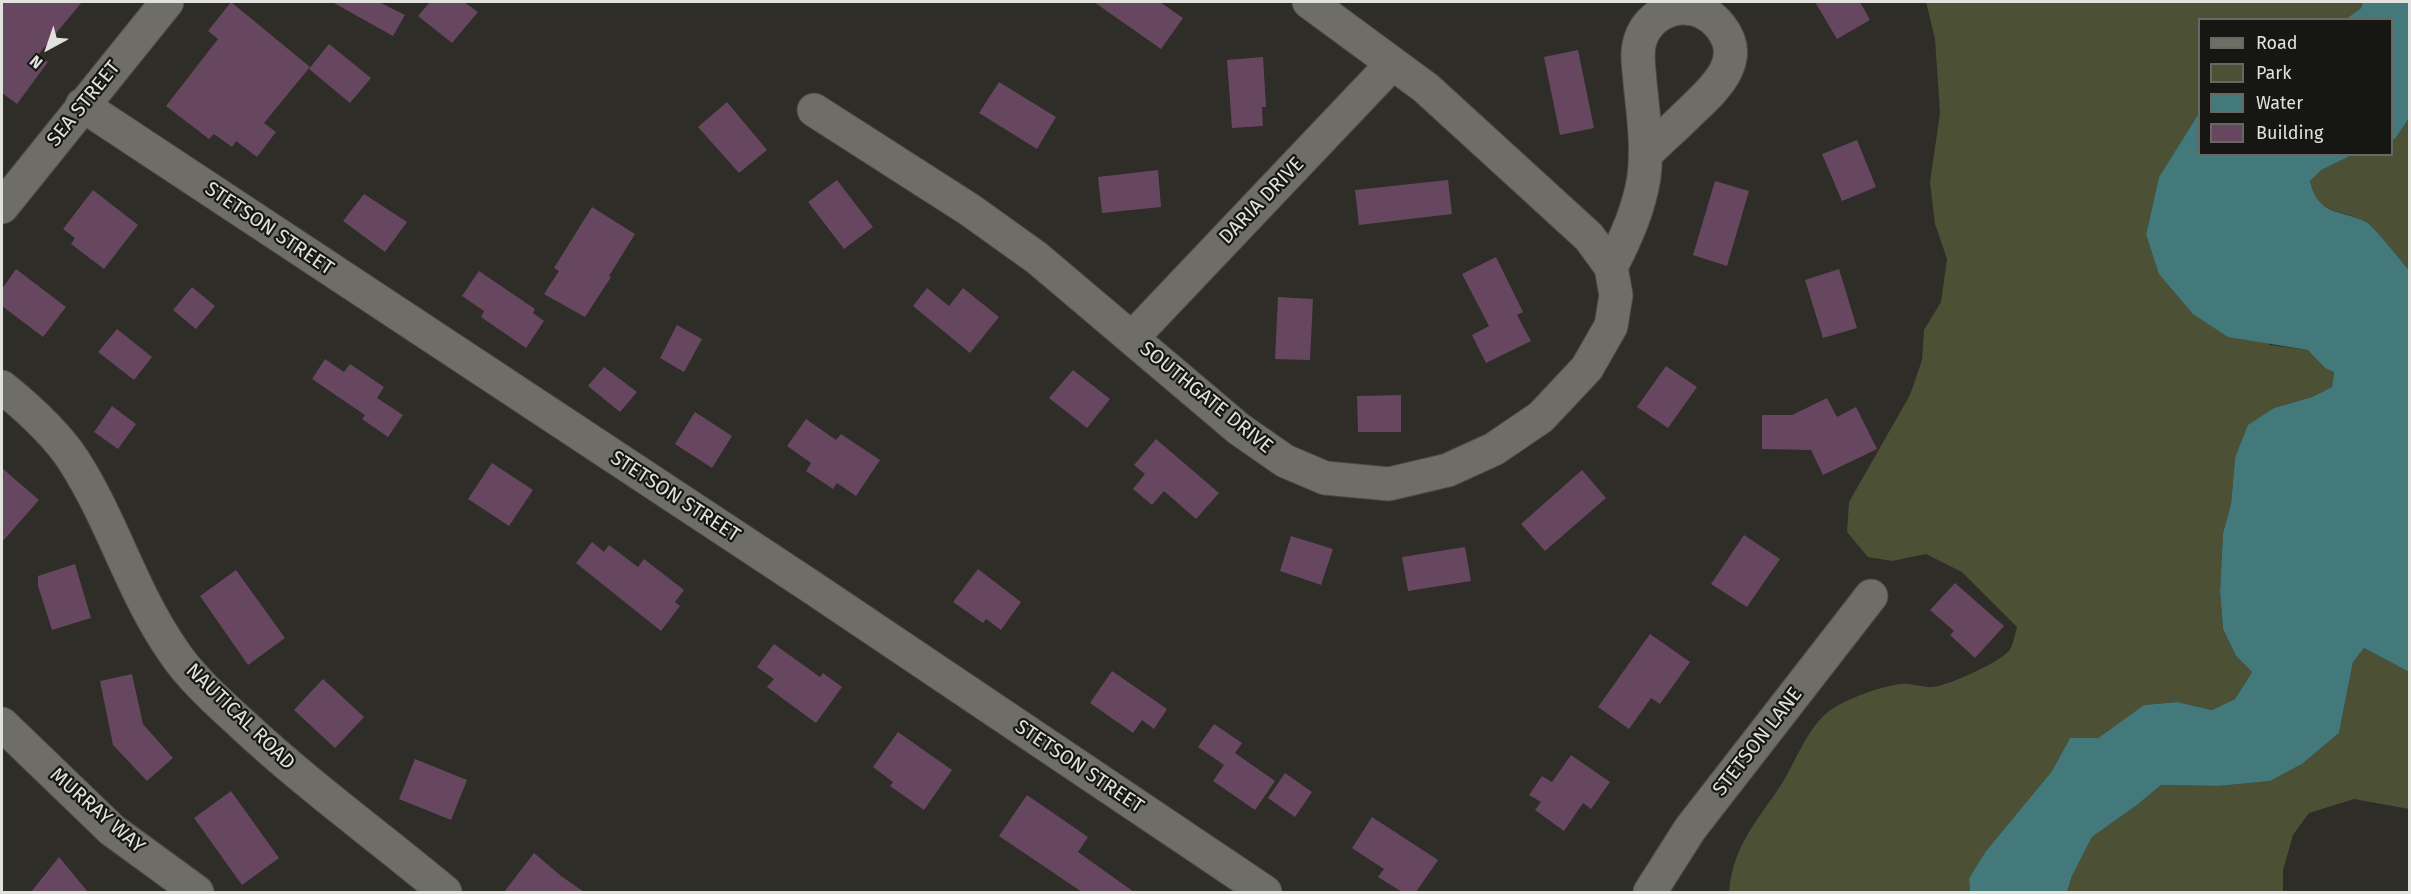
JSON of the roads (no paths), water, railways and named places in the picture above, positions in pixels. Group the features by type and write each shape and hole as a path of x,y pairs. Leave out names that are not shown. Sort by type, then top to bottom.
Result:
{"street":[{"name":"SEA STREET","path":"2,207 167,2"},
{"name":"SOUTHGATE DRIVE","path":"814,110 970,210 1028,251 1239,429 1285,461 1325,478 1389,484 1448,470 1494,449 1541,417 1587,368 1611,326 1616,294 1611,267 1589,237 1426,88 1309,2"},
{"name":"DARIA DRIVE","path":"1132,338 1392,64"},
{"name":"STETSON STREET","path":"82,105 861,620 1265,892"},
{"path":"1611,267 1633,219 1644,179 1646,154"},
{"name":"NAUTICAL ROAD","path":"2,387 20,401 52,433 73,460 94,495 149,612 174,653 217,701 266,746 445,892"},
{"name":"STETSON LANE","path":"1650,892 1690,829 1871,596"},
{"name":"MURRAY WAY","path":"2,724 112,830 197,892"}],"water":[{"path":"2363,2 2409,2 2409,118 2393,140 2393,18 2347,18 2361,8"},
{"path":"2198,115 2198,156 2350,156 2321,170 2310,181 2314,193 2319,201 2332,210 2370,225 2409,270 2409,672 2364,648 2353,662 2339,733 2302,764 2270,781 2219,786 2161,785 2092,837 2072,876 2067,892 1970,892 1969,878 1986,851 2052,771 2070,738 2098,738 2144,705 2177,702 2212,710 2235,699 2252,672 2236,656 2223,629 2220,591 2223,533 2231,504 2235,458 2248,425 2274,408 2312,397 2332,387 2334,372 2325,368 2308,350 2228,337 2193,314 2159,274 2146,234 2159,177"}]}
